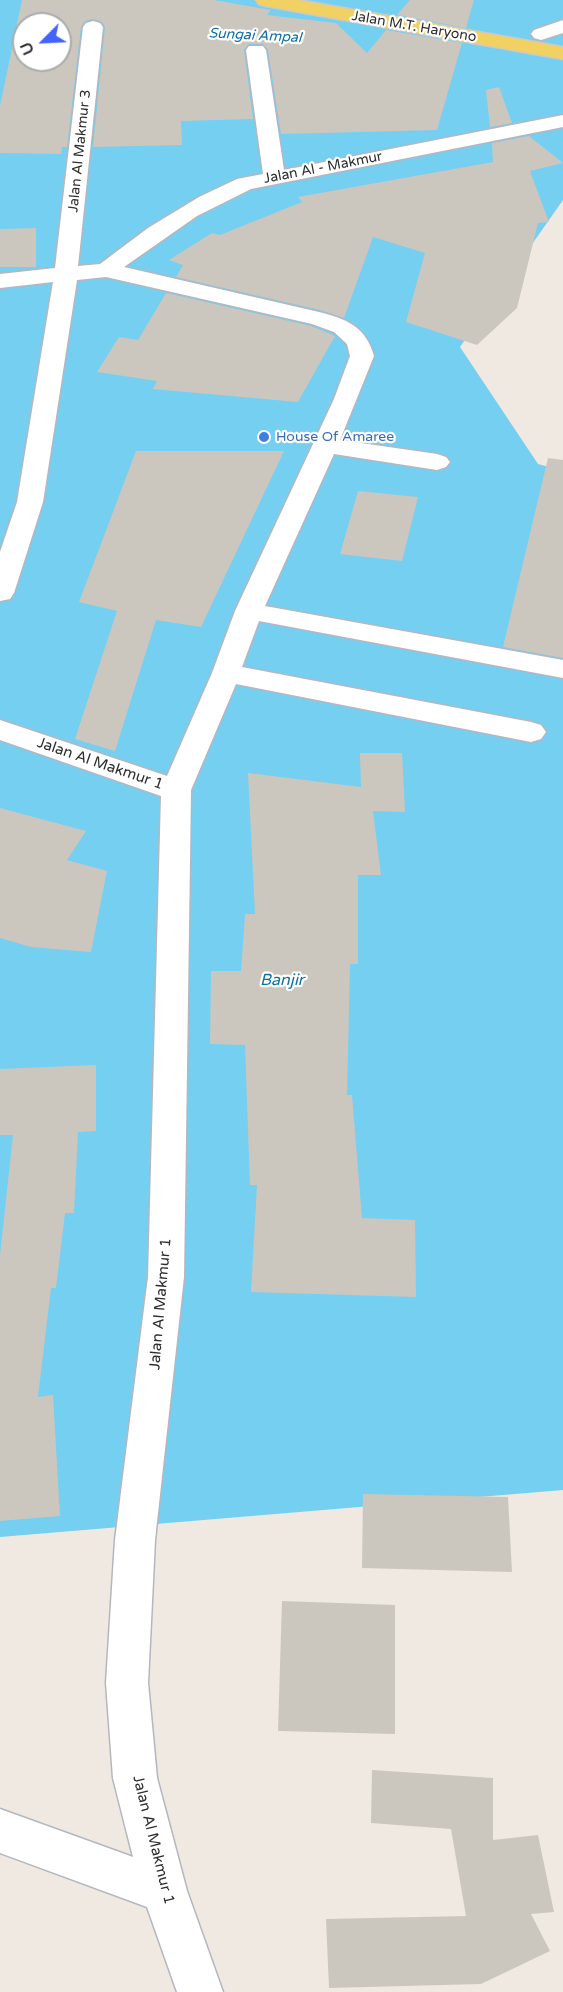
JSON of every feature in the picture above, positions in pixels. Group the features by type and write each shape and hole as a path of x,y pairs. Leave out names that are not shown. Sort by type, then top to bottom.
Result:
{"main road":[{"name":"Jalan M.T. Haryono","path":"266,0 563,52"},
{"name":"Jalan M.T. Haryono","path":"347,0 563,38"}],"street":[{"path":"541,34 563,26"},
{"name":"Jalan Al Makmur 3","path":"66,275 93,27"},
{"path":"256,50 274,177"},
{"name":"Jalan Al - Makmur","path":"106,270 161,227 217,195 245,184 563,120"},
{"path":"0,281 106,270 319,319 342,327 358,342 362,356 346,399 249,611 226,673 176,790"},
{"path":"0,593 30,502 66,275"},
{"path":"325,445 437,462"},
{"path":"249,611 563,669"},
{"path":"226,673 531,732"},
{"name":"Jalan Al Makmur 1","path":"0,730 176,790 166,1277 135,1540 127,1683 135,1778 164,1891 200,1992"},
{"path":"0,1831 164,1891"}],"water":[{"name":"Banjir","path":"0,0 563,0 563,200 460,347 538,464 563,471 563,1490 0,1537"}],"building":[{"path":"22,0 214,0 271,10 267,15 336,23 367,53 386,30 462,43 437,130 281,134 268,50 263,44 249,44 244,50 253,119 181,121 182,145 93,147 105,27 101,21 92,19 85,21 81,27 67,147 62,147 61,154 0,153 0,106 12,48 12,72 72,72 72,12 20,12"},
{"path":"410,0 474,0 466,28 397,15"},
{"path":"499,87 512,123 490,127 486,90"},
{"path":"529,136 563,163 530,171 549,222 538,223 517,308 477,345 406,322 425,253 373,237 344,318 320,310 176,277 183,265 169,260 212,233 220,235 302,202 298,197 493,162 492,143"},
{"path":"36,228 36,267 0,267 0,229"},
{"path":"166,293 311,326 335,336 298,402 153,389 157,381 97,372 119,337 138,340"},
{"path":"136,451 284,451 201,627 156,620 115,751 75,739 117,611 79,602"},
{"path":"548,458 563,460 563,658 503,647"},
{"path":"358,491 418,497 402,561 340,554"},
{"path":"360,753 402,753 405,812 373,811 381,875 358,875 358,964 350,964 347,1095 352,1095 362,1218 415,1220 416,1297 251,1292 257,1185 250,1185 245,1045 210,1044 211,971 241,971 245,914 255,914 248,773 361,787"},
{"path":"0,808 86,831 67,860 107,871 91,952 31,947 0,938"},
{"path":"96,1065 96,1131 78,1132 74,1213 65,1213 56,1288 51,1288 38,1397 53,1395 60,1516 0,1521 0,1255 13,1135 0,1135 0,1069"},
{"path":"363,1494 508,1497 512,1572 362,1568"},
{"path":"282,1601 395,1605 395,1734 278,1731"},
{"path":"372,1770 493,1778 493,1840 538,1835 554,1912 531,1914 550,1951 481,1984 329,1988 326,1919 466,1916 451,1829 371,1823"}],"place":[{"name":"House Of Amaree","path":"264,437"}],"water label":[{"name":"Sungai Ampal","path":"255,36"}]}
